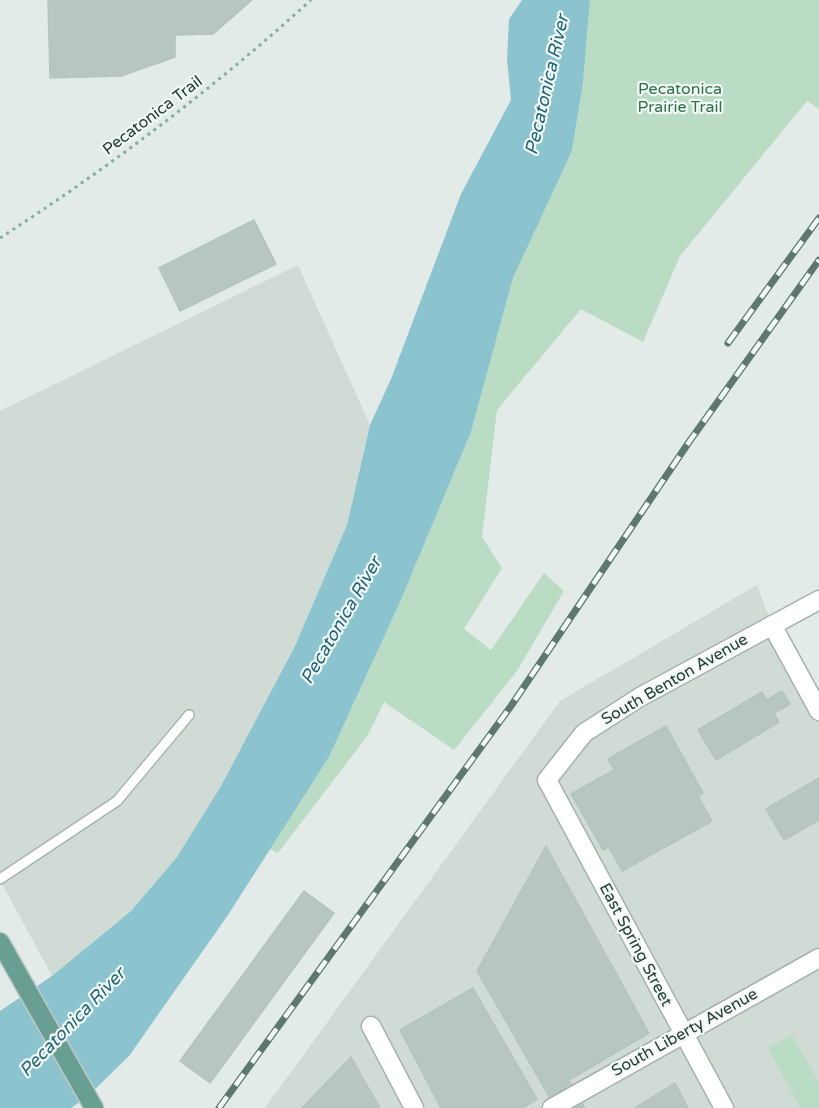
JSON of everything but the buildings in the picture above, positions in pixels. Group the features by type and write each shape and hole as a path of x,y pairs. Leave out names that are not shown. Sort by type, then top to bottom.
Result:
{"main road":[{"path":"3,946 94,1108"}],"street":[{"name":"South Benton Avenue","path":"547,780 584,733 640,698 819,600"},
{"path":"772,625 819,711"},
{"name":"East Spring Street","path":"547,780 724,1108"},
{"name":"South Liberty Avenue","path":"552,1108 819,958"},
{"path":"371,1026 414,1108"}],"lane":[{"path":"0,879 117,801 189,715"}],"path":[{"name":"Pecatonica Trail","path":"0,238 77,188 239,65 311,0"}],"shaded area":[{"path":"298,265 370,425 347,525 295,646 221,786 177,857 131,911 52,976 0,880 0,411"},
{"path":"757,585 772,625 819,711 819,1108 265,1108 560,701"}],"green space":[{"name":"Pecatonica Prairie Trail","path":"590,0 819,0 819,109 807,101 680,256 643,342 581,309 497,410 482,537 502,568 464,629 491,650 544,573 564,591 517,671 454,750 384,702 368,735 278,853 270,849 329,757 400,602 471,432 513,278 572,151 583,83"},
{"path":"792,1035 819,1083 819,1108 800,1108 768,1048"}],"water":[{"name":"Pecatonica River","path":"522,0 590,0 583,83 572,151 513,278 471,432 400,602 329,757 228,915 129,1056 88,1096 71,1108 0,1108 0,1011 52,976 131,911 177,857 221,786 295,646 347,525 370,425 391,379 461,194 511,100 507,59 509,19"}],"railway":[{"path":"728,343 819,218"},
{"path":"219,1108 511,706 689,442 819,260"}]}
